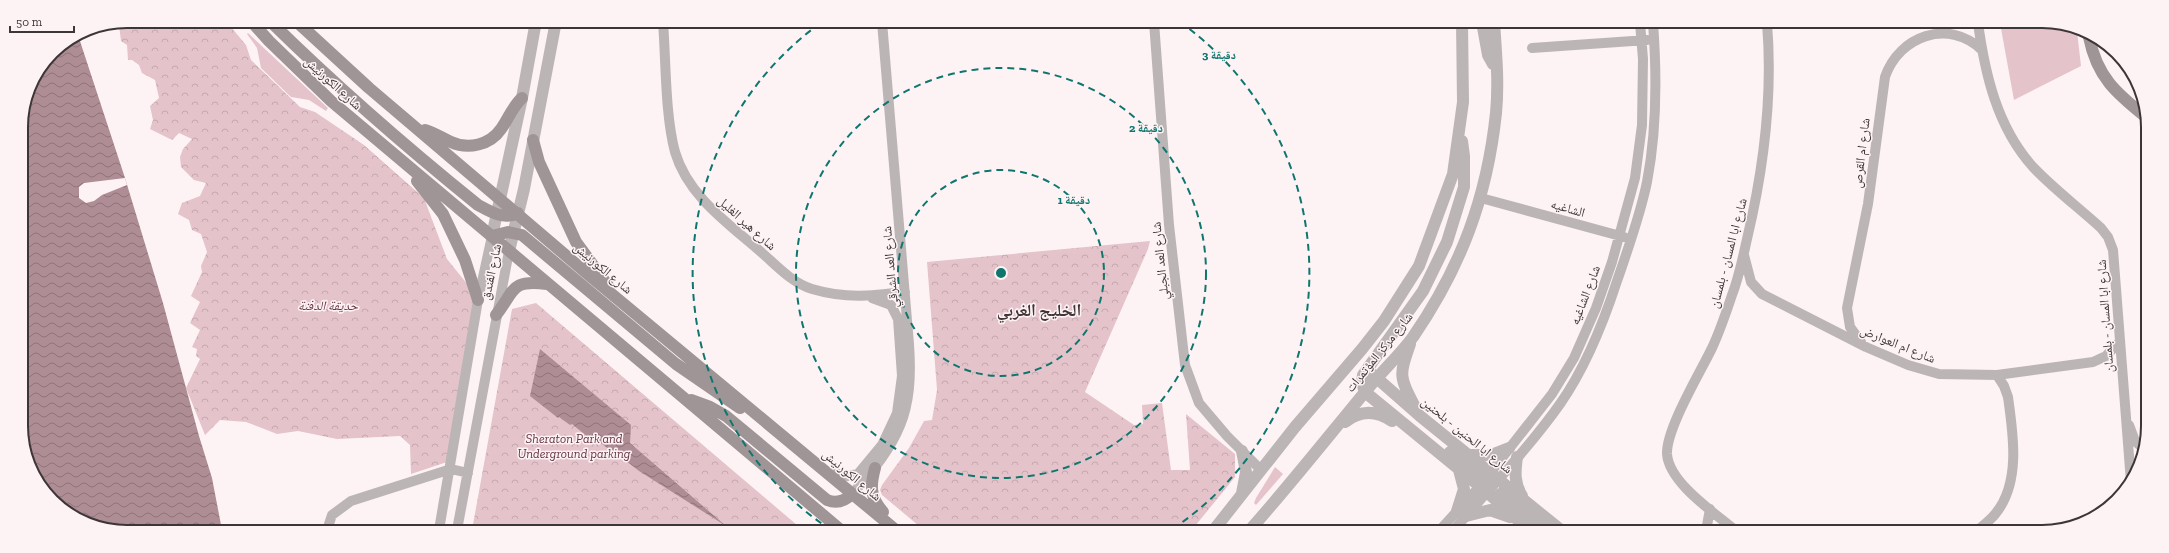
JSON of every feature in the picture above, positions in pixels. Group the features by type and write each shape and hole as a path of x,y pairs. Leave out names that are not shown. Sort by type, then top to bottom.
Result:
{"main road":[{"name":"شارع الكورنيش","path":"258,28 314,85 411,169 835,525"},
{"path":"277,28 328,78 401,143 478,205 496,214 511,216 518,213"},
{"name":"شارع الكورنيش","path":"303,28 327,51 416,127 890,525"},
{"path":"2090,40 2098,65 2112,88 2140,112"},
{"path":"416,127 433,132 458,145 467,146 481,144 491,139 500,131 512,109 522,98"},
{"path":"533,140 539,162 576,242 588,260 601,274 612,293"},
{"path":"411,169 420,185 436,203 443,214 465,260 478,300"},
{"path":"492,236 514,232 522,235 676,364 733,404 756,414"},
{"path":"496,315 507,296 517,286 527,283 548,284"},
{"path":"684,398 710,407 726,416 827,500 832,502 842,502 852,494"},
{"path":"875,468 871,484 872,497 893,525"}],"street":[{"name":"شارع الفندق","path":"440,525 451,469 478,300 522,98 535,28"},
{"name":"شارع الفندق","path":"458,525 496,315 555,28"},
{"name":"شارع هير الغليل","path":"663,28 672,139 676,153 693,187 711,210 795,280 811,288 837,295 868,297 905,292"},
{"name":"شارع العد الشرقي","path":"852,494 875,468 898,434 910,396 911,368 883,28"},
{"name":"شارع العد الجبلي","path":"1154,28 1169,225 1185,365 1199,402 1242,451 1261,470"},
{"name":"شارع مركز المؤتمرات","path":"1219,525 1309,410 1355,358 1384,321 1419,266 1452,174 1460,130 1464,67 1462,28"},
{"path":"1483,28 1488,55 1497,72"},
{"name":"شارع مركز المؤتمرات","path":"1254,525 1411,338 1450,277 1481,198 1496,112 1497,72 1494,28"},
{"name":"شارع الشاغيه","path":"1489,483 1509,448 1552,394 1574,358 1596,308 1619,236 1635,178 1642,121 1643,59 1640,28"},
{"name":"شارع الشاغيه","path":"1447,525 1461,514 1489,483 1517,457 1560,404 1583,365 1606,314 1631,240 1647,182 1654,122 1655,39 1654,28"},
{"name":"شارع ابا المسان - بلمسان","path":"1728,525 1680,482 1669,461 1668,443 1675,422 1713,346 1733,293 1744,253 1764,150 1769,90 1767,28"},
{"name":"شارع ابا المسان - بلمسان","path":"1979,28 1982,50 1996,105 2020,149 2037,170 2101,228 2108,237 2113,250 2130,472"},
{"name":"شارع ام القرص","path":"1866,347 1850,328 1847,308 1868,204 1885,77 1889,65 1901,50 1909,44 1932,34 1952,34 1964,37 1982,50"},
{"path":"1532,48 1655,39"},
{"path":"1642,121 1654,122"},
{"path":"1365,392 1362,379 1423,291 1447,242 1464,187 1464,156 1460,130"},
{"name":"الشاغيه","path":"1481,198 1631,240"},
{"name":"شارع ام العوارض","path":"1744,253 1751,282 1762,294 1866,347 1908,365 1939,374 1997,375 2094,362 2106,356 2120,341"},
{"name":"شارع العد الشرقي","path":"826,471 846,476 858,474 882,445 897,413 902,376 898,319 891,305 868,297"},
{"path":"1411,338 1401,366 1401,377 1406,391 1420,416"},
{"name":"شارع ابا الحنين - بلحنين","path":"1355,358 1420,416 1470,455 1515,517 1524,525"},
{"path":"1983,525 1996,513 2007,493 2012,473 2008,397 2004,386 1997,375"},
{"name":"شارع ابا الحنين - بلحنين","path":"1365,392 1458,469 1524,499 1555,525"},
{"path":"1334,431 1354,416 1366,412 1381,414 1398,424 1406,426"},
{"name":"شارع ابا المسان - بلمسان","path":"2125,414 2135,441 2139,445"},
{"path":"1428,444 1441,447 1542,525"},
{"path":"1470,455 1491,455 1509,448"},
{"path":"1241,496 1246,472 1242,451"},
{"path":"1517,457 1515,471 1516,484 1524,499"},
{"path":"329,525 332,515 348,502 451,469 468,473"},
{"path":"1458,469 1464,489 1461,514 1490,510 1515,517"},
{"path":"1707,525 1710,509"},
{"name":"شارع الشاغيه","path":"1456,525 1461,514"}],"green space":[{"name":"حديقة الدفنة","path":"232,28 246,45 251,60 300,107 315,112 364,145 424,198 447,259 468,285 477,302 447,462 411,474 410,445 400,436 337,439 298,431 277,434 246,422 220,420 205,435 186,388 200,359 196,356 197,349 192,347 200,330 190,323 200,302 191,296 202,272 201,266 207,252 201,234 192,230 189,220 178,214 182,203 200,196 206,183 194,180 181,167 180,157 183,149 192,139 179,133 172,140 150,129 153,120 150,106 159,98 155,80 142,73 139,65 132,60 128,60 127,45 121,41 119,29"},
{"path":"2001,28 2055,29 2077,34 2081,66 2014,100"},
{"path":"248,33 328,108 326,111 309,100 291,97 261,68 257,48 247,34"},
{"path":"1150,241 1148,249 1085,392 1134,425 1143,424 1142,405 1162,403 1171,470 1190,470 1186,414 1235,454 1235,477 1196,525 918,525 882,495 880,490 882,485 909,448 924,421 932,420 937,390 927,262"},
{"name":"Sheraton Park and Underground parking","path":"536,303 797,525 473,525 512,309"},
{"path":"1275,467 1283,474 1256,505 1254,503 1256,498"}],"water":[{"path":"80,40 125,178 163,303 212,478 221,525 121,525 102,522 89,517 78,512 57,496 41,475 31,451 28,426 28,121 33,95 41,78 57,57"},
{"path":"540,349 631,425 630,443 725,525 639,471 590,435 589,438 572,424 570,425 559,417 558,418 530,396"}],"pier":[{"path":"125,178 127,185 102,195 94,201 86,203 79,198 79,187 84,183"}],"district":[{"name":"الخليج الغربي","path":"1039,310"}]}
